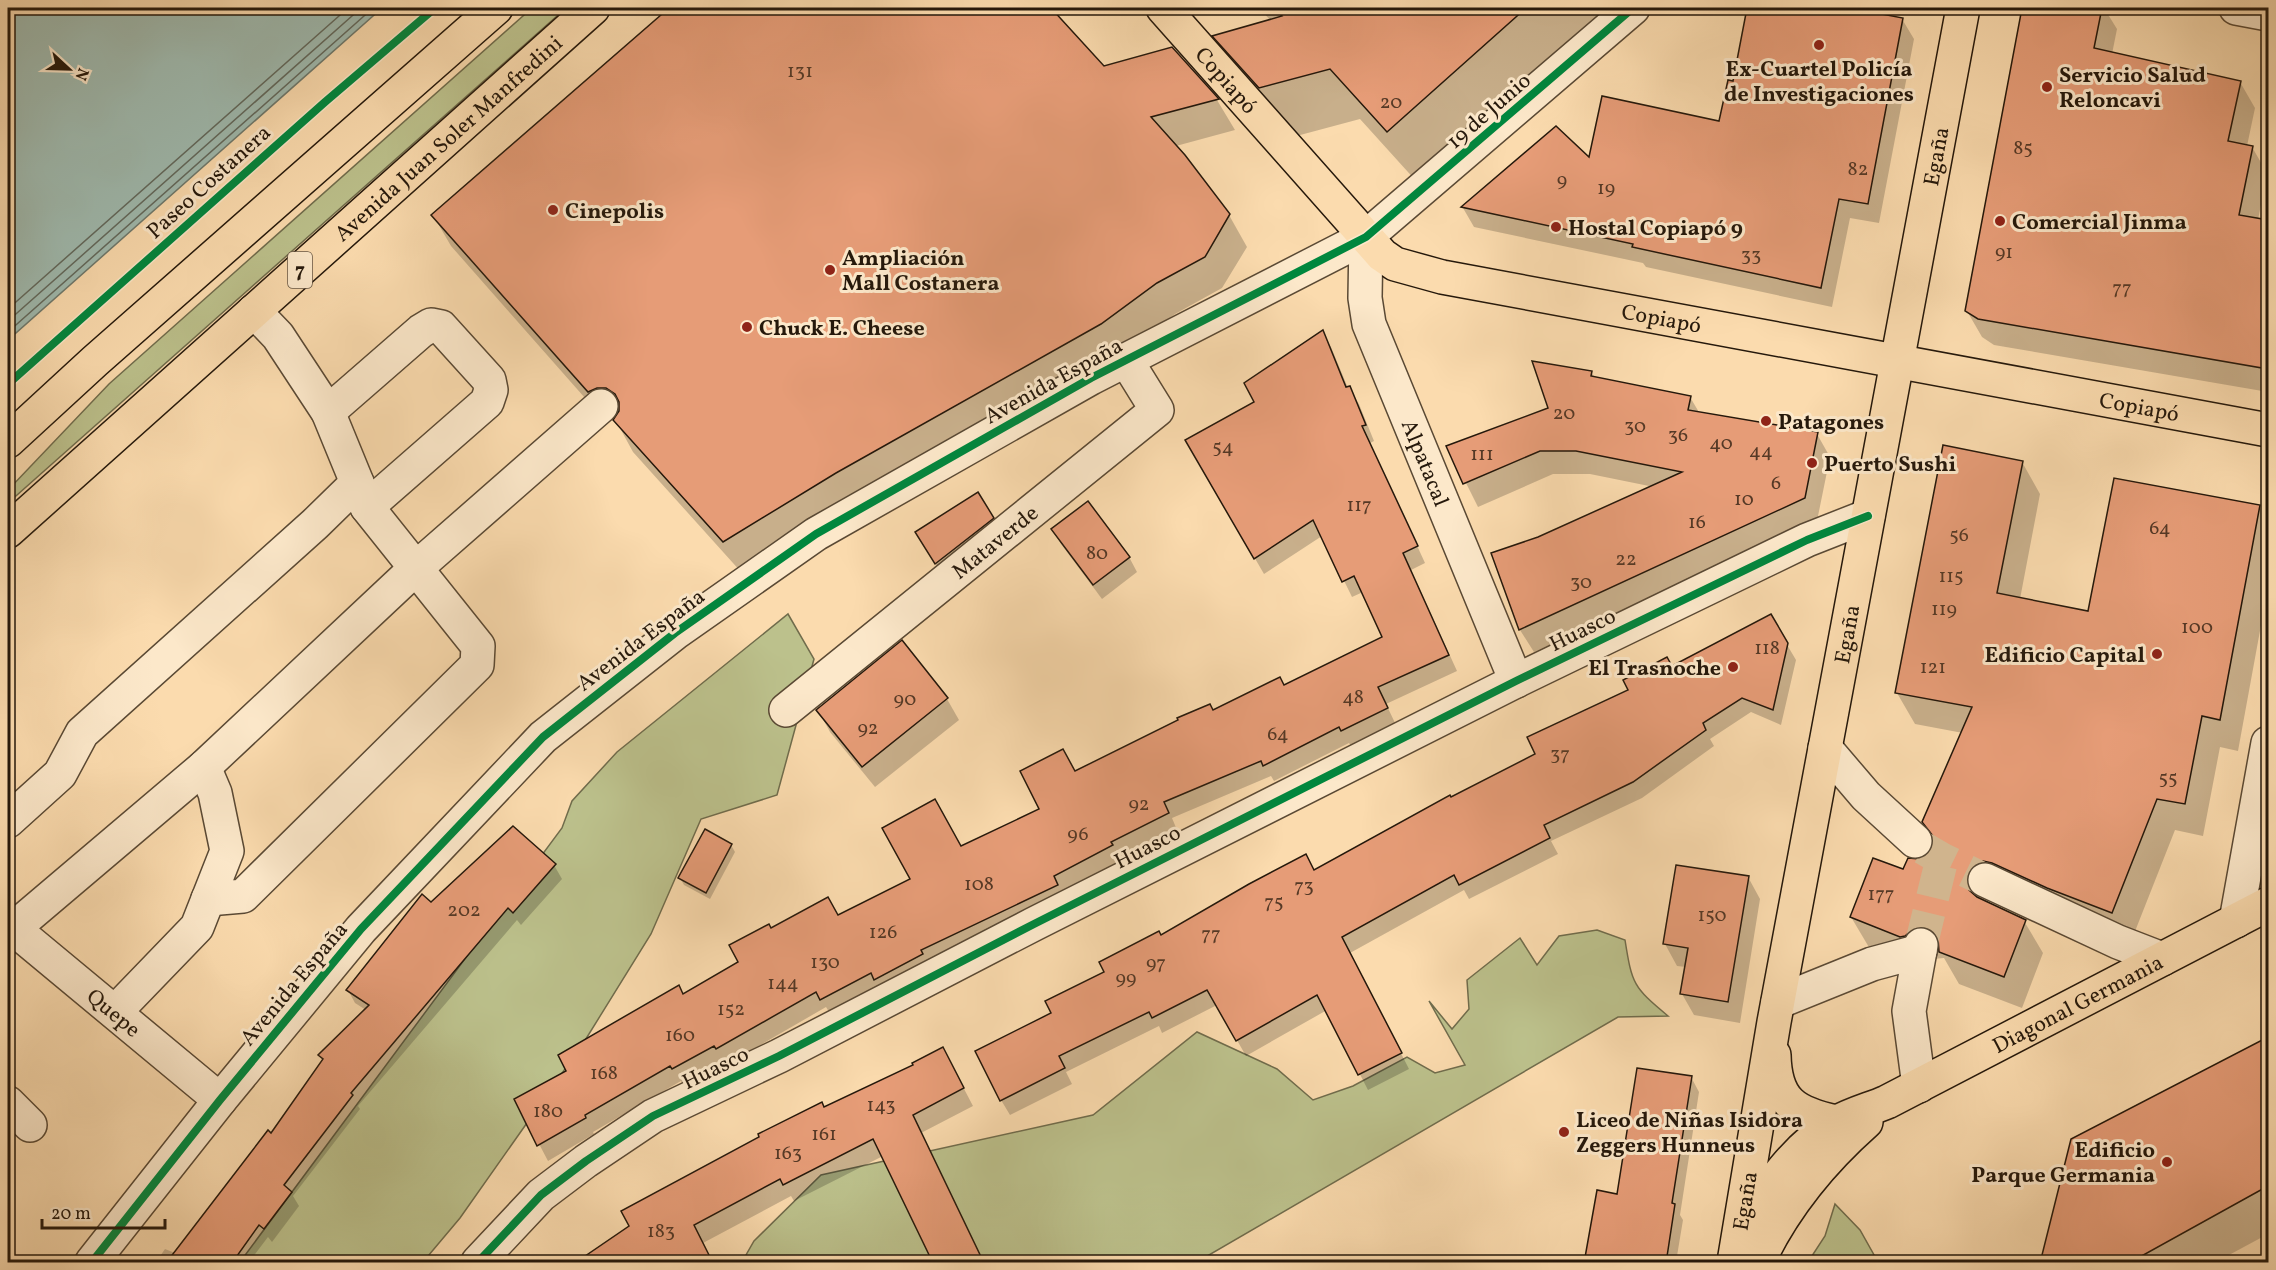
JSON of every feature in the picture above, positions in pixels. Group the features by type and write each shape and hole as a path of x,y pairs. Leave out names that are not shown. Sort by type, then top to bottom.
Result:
{"main road":[{"path":"8,441 95,361 496,8"},
{"name":"Avenida Juan Soler Manfredini","path":"8,531 593,8"},
{"name":"Copiapó","path":"1163,8 1382,255 1395,264 1418,272 2268,430"},
{"name":"Egaña","path":"1734,1262 1776,1012 1963,8"},
{"name":"Diagonal Germania","path":"1734,1262 1750,1219 1777,1178 1794,1157 1836,1122 1887,1102 1919,1086 2268,904"},
{"path":"1776,1012 1775,1075 1783,1095 1789,1103 1811,1117 1836,1122"},
{"name":"Diagonal Germania","path":"1758,1263 1800,1193 1840,1146 1887,1102"}],"street":[{"name":"19 de Junio","path":"1366,237 1633,8"},
{"path":"2236,8 2268,14"},
{"name":"Avenida España","path":"92,1263 220,1100 362,930 543,737 675,633 816,534 1126,360 1366,237"},
{"name":"Alpatacal","path":"1366,237 1365,298 1369,324 1516,681"},
{"path":"208,899 243,896 477,665 478,646 415,569 362,495 328,412 278,336 254,311"},
{"path":"8,822 60,774 82,733 315,524 362,495 487,402 491,390 489,380 441,327 431,325 421,331 328,412"},
{"name":"Mataverde","path":"786,710 1157,410 1126,360"},
{"path":"10,926 204,767 415,569 601,406"},
{"name":"Huasco","path":"478,1263 541,1195 586,1161 653,1116 779,1056 1034,924 1516,681 1807,540 1868,516"},
{"path":"2236,921 2268,743"},
{"path":"1825,748 1866,796 1915,841"},
{"path":"115,1012 197,927 227,851 215,793 204,767"},
{"path":"1985,880 2118,942 2162,959"},
{"name":"Quepe","path":"10,926 220,1100"},
{"path":"1776,1012 1872,964 1920,948 1908,1011 1919,1086"}],"green space":[{"path":"532,8 566,8 8,503 9,489 109,384"},
{"path":"788,614 814,659 777,795 701,819 651,934 584,1042 460,1218 423,1262 240,1262 562,828 572,801 617,752"},
{"path":"1597,930 1625,940 1632,976 1636,984 1668,1016 1618,1017 1197,1262 742,1262 754,1241 821,1175 1093,1115 1197,1032 1277,1069 1313,1100 1353,1086 1407,1057 1435,1073 1465,1065 1429,1001 1452,1029 1469,1009 1467,980 1520,938 1537,965 1559,936"},
{"path":"1835,1204 1860,1230 1878,1262 1808,1262 1825,1236"}],"water":[{"path":"8,8 382,8 8,340"}],"building":[{"name":"Ampliación Mall Costanera","path":"669,8 1051,8 1104,66 1172,47 1219,99 1151,117 1185,155 1230,214 1205,257 1157,283 1101,324 836,473 723,542 613,420 619,411 619,402 615,394 606,388 597,388 588,392 431,215"},
{"path":"1274,8 1526,8 1387,132 1330,69 1259,88 1212,36 1282,16"},
{"path":"1747,8 1850,8 1903,18 1868,204 1839,199 1821,288 1461,207 1556,126 1589,157 1602,96 1719,121 1728,80 1733,81"},
{"path":"2022,8 2102,8 2094,48 2241,81 2228,141 2253,146 2239,215 2268,220 2268,369 1978,319 1965,311"},
{"path":"1323,330 1346,387 1350,386 1366,425 1362,426 1418,546 1403,553 1449,655 1378,687 1388,708 1341,731 1339,727 1263,766 1261,761 1164,802 1169,813 1111,842 1113,845 1054,876 1058,885 921,950 923,954 874,980 871,973 820,1000 816,992 716,1049 714,1046 672,1069 670,1066 585,1115 586,1118 537,1146 514,1099 566,1071 558,1055 679,985 683,994 738,962 729,945 769,924 771,928 828,897 838,915 910,879 882,828 935,799 961,846 1039,809 1020,771 1063,749 1075,771 1178,720 1177,718 1210,704 1213,710 1280,677 1284,685 1382,637 1354,576 1342,582 1313,520 1254,559 1185,440 1254,402 1244,383"},
{"path":"1532,361 1592,371 1591,376 1691,396 1688,410 1818,432 1805,498 1519,630 1491,553 1538,537 1682,472 1576,451 1540,451 1463,484 1446,446 1548,408"},
{"path":"1943,445 2023,461 1997,593 2088,611 2114,478 2260,505 2220,720 2202,716 2185,804 2157,799 2112,913 2047,888 1992,863 1983,861 1974,865 1968,872 1966,882 1969,890 1977,897 2026,920 2004,977 1939,952 1938,938 1934,931 1925,927 1914,928 1905,936 1900,937 1850,917 1873,858 1903,869 1908,858 1920,859 1929,853 1933,844 1933,836 1922,822 1972,707 1895,693"},
{"path":"978,492 994,518 935,564 915,532"},
{"path":"1088,501 1130,557 1093,585 1051,529"},
{"path":"1771,614 1788,643 1773,710 1742,698 1703,723 1706,730 1633,782 1544,825 1550,838 1459,885 1454,875 1342,937 1402,1053 1358,1075 1317,995 1236,1041 1207,990 1152,1018 1149,1012 1059,1056 1065,1068 1000,1101 975,1051 1051,1013 1045,1001 1104,972 1099,962 1159,931 1161,935 1306,854 1314,870 1450,795 1451,797 1535,754 1527,737 1628,690 1623,680 1667,657 1672,666"},
{"path":"902,640 948,698 862,767 816,710"},
{"path":"513,826 556,864 513,913 508,908 351,1093 353,1095 284,1185 292,1192 264,1229 259,1225 232,1263 166,1263 268,1130 271,1133 323,1059 318,1055 369,1005 346,990 422,894 431,902"},
{"path":"705,829 732,844 706,893 678,878"},
{"path":"1676,865 1749,876 1728,1002 1680,994 1688,948 1663,944"},
{"name":"Edificio Parque Germania","path":"2268,1037 2268,1186 2129,1263 2040,1263 2071,1139"},
{"path":"943,1047 964,1088 913,1115 984,1263 933,1263 873,1139 783,1185 780,1179 694,1225 713,1263 575,1263 629,1226 621,1211 759,1137 758,1134 822,1102 824,1107 913,1065 912,1063"},
{"path":"1637,1068 1692,1076 1672,1203 1675,1204 1666,1263 1584,1263 1597,1190 1617,1194"}],"tunnel":[{"path":"1923,848 1985,880"},
{"path":"1921,945 1942,859"}],"cycle path":[{"name":"Paseo Costanera","path":"8,384 325,102 435,8"},
{"path":"92,1262 220,1100 361,929 543,737 675,633 816,534 1091,378 1366,237 1633,8"},
{"path":"478,1262 541,1195 586,1161 653,1116 779,1056 1034,924 1516,681 1807,540 1868,516"}],"place":[{"name":"Ex-Cuartel Policía de Investigaciones","path":"1819,45"},
{"name":"Servicio Salud Reloncavi","path":"2047,87"},
{"name":"Cinepolis","path":"553,210"},
{"name":"Comercial Jinma","path":"2000,221"},
{"name":"Hostal Copiapó 9","path":"1556,227"},
{"name":"Ampliación Mall Costanera","path":"830,270"},
{"name":"Chuck E. Cheese","path":"747,327"},
{"name":"Patagones","path":"1766,421"},
{"name":"Puerto Sushi","path":"1812,463"},
{"name":"Edificio Capital","path":"2157,654"},
{"name":"El Trasnoche","path":"1733,667"},
{"name":"Liceo de Niñas Isidora Zeggers Hunneus","path":"1564,1132"},
{"name":"Edificio Parque Germania","path":"2167,1162"}]}
